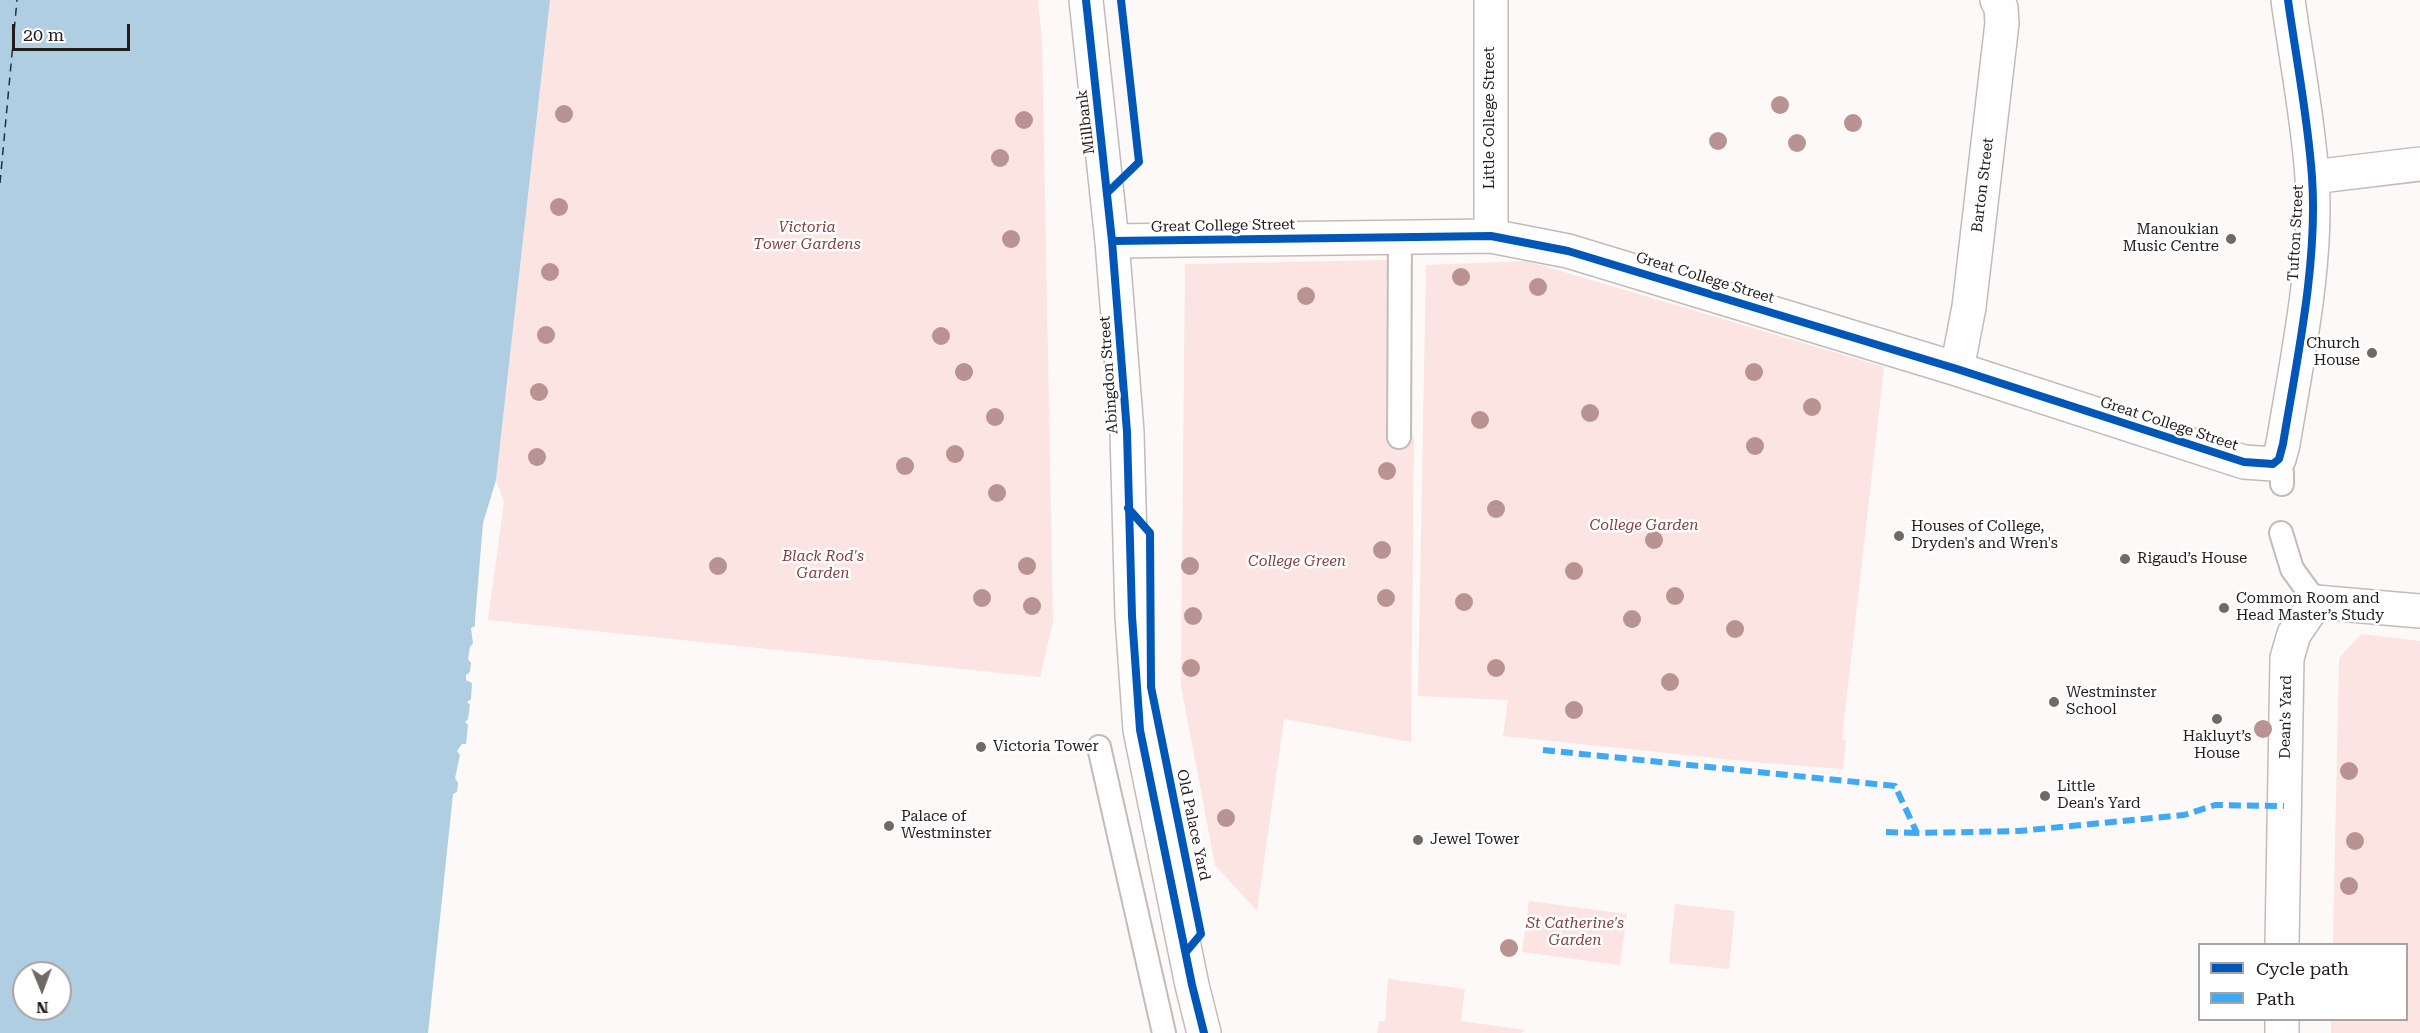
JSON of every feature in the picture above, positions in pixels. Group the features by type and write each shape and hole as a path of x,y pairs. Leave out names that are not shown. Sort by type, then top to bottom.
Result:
{"street":[{"name":"Millbank","path":"1086,0 1112,241"},
{"name":"Little College Street","path":"1491,0 1491,236"},
{"name":"Barton Street","path":"1957,369 1969,307 2002,23 2001,8 1997,0"},
{"name":"Tufton Street","path":"2278,474 2312,243 2312,177 2288,0"},
{"path":"2312,177 2420,164"},
{"name":"Great College Street","path":"1112,241 1491,236 1568,250 1957,369 2278,474"},
{"name":"Abingdon Street","path":"1112,241 1127,432 1130,570 1140,730 1192,985 1204,1033"},
{"path":"2316,602 2420,610"},
{"name":"Dean's Yard","path":"2282,943 2287,658 2294,634 2316,602"}],"lane":[{"path":"1399,437 1400,237"},
{"path":"2281,533 2292,569 2316,602"},
{"path":"1099,747 1164,1033"}],"green space":[{"name":"Victoria Tower Gardens","path":"550,0 1038,0 1042,41 1053,622 1040,677 488,620 504,502 496,480"},
{"name":"College Green","path":"1387,260 1386,438 1414,436 1411,742 1284,719 1257,911 1215,865 1181,686 1185,264"},
{"name":"College Garden","path":"1527,261 1884,367 1842,739 1846,740 1843,769 1503,736 1508,700 1418,696 1426,265"},
{"path":"2361,634 2420,641 2420,1033 2331,1033 2331,1021 2408,1021 2408,943 2333,943 2339,658"},
{"name":"St Catherine's Garden","path":"1529,901 1627,914 1620,965 1522,952"},
{"path":"1675,904 1735,911 1729,969 1669,963"},
{"path":"1388,979 1465,989 1461,1021 1525,1030 1521,1033 1377,1033 1379,1021 1385,1021"}],"water":[{"path":"0,0 550,0 496,480 483,523 475,626 471,628 473,643 468,659 471,663 470,672 466,675 466,680 472,683 471,699 467,702 470,705 468,719 465,722 468,725 466,744 462,744 457,751 460,755 455,778 458,783 457,792 453,794 428,1033 0,1033"}],"ferry route":[{"path":"0,183 17,0"}],"marked path":[{"path":"1543,750 1895,786 1917,833 2019,831 2184,815 2215,805 2284,806"},
{"path":"1886,832 1917,833"}],"cycle path":[{"path":"1086,0 1112,241 1127,432 1132,616 1140,730 1192,985 1204,1033"},
{"path":"1107,193 1139,162 1121,0"},
{"path":"1112,241 1491,236 1568,251 1957,369 2244,462 2273,464 2279,459 2283,444 2300,345 2312,243 2312,177 2308,133 2288,0"},
{"name":"Old Palace Yard","path":"1128,508 1150,533 1151,687 1201,934 1186,952"}],"place":[{"name":"Manoukian Music Centre","path":"2231,239"},
{"name":"Church House","path":"2372,353"},
{"name":"Houses of College, Dryden's and Wren's","path":"1899,536"},
{"name":"Rigaud’s House","path":"2125,559"},
{"name":"Common Room and Head Master’s Study","path":"2224,608"},
{"name":"Westminster School","path":"2054,702"},
{"name":"Hakluyt’s House","path":"2217,719"},
{"name":"Victoria Tower","path":"981,747"},
{"name":"Little Dean's Yard","path":"2045,796"},
{"name":"Palace of Westminster","path":"889,826"},
{"name":"Jewel Tower","path":"1418,840"}],"park label":[{"name":"Black Rod's Garden","path":"823,566"}]}
